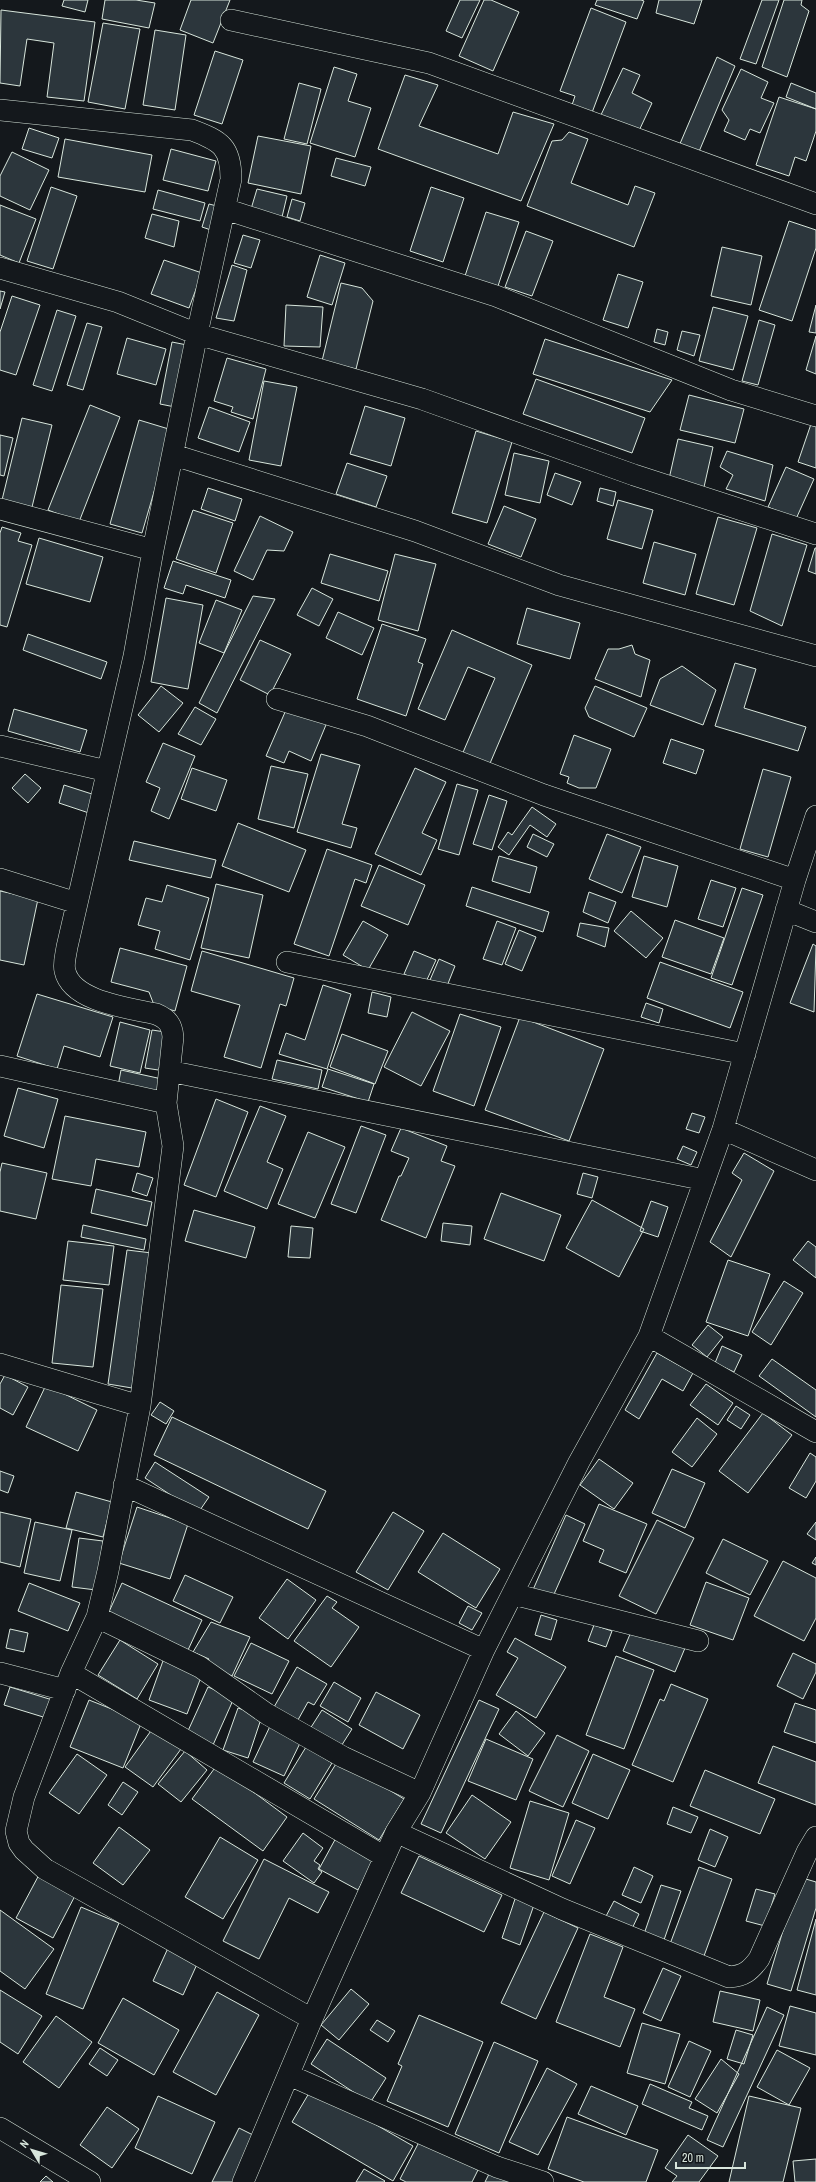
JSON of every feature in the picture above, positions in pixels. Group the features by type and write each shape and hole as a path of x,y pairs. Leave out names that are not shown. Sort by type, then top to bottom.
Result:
{"street":[{"path":"231,20 429,63 816,204"},
{"path":"0,110 192,130 211,137 224,148 231,161 232,179 197,334 174,455 153,550 134,656 67,947 64,969 66,977 76,989 84,994 164,1018 172,1028 173,1037 166,1103 173,1146 140,1406 108,1572 97,1617 68,1682 24,1797 16,1831 19,1843 24,1850 45,1869 312,2019"},
{"path":"225,208 496,296 731,390 816,416"},
{"path":"0,268 118,302 197,334 422,400 634,475 816,534"},
{"path":"174,455 415,531 559,585 816,656"},
{"path":"0,509 153,550"},
{"path":"278,699 368,726 544,795 795,880"},
{"path":"0,746 107,771"},
{"path":"244,2182 312,2019 396,1832 420,1793 484,1650 578,1462 649,1336 722,1129 795,880 816,816"},
{"path":"0,879 77,903"},
{"path":"786,910 816,922"},
{"path":"287,962 745,1054"},
{"path":"0,1066 166,1103"},
{"path":"169,1071 705,1180"},
{"path":"722,1129 816,1170"},
{"path":"649,1336 816,1432"},
{"path":"0,1364 140,1406"},
{"path":"124,1485 484,1650"},
{"path":"513,1594 698,1641"},
{"path":"97,1617 200,1667 267,1714 343,1757 420,1793"},
{"path":"0,1673 68,1682 385,1857"},
{"path":"396,1832 562,1909 729,1977 744,1975 753,1968 759,1959 807,1852 816,1837"},
{"path":"289,2075 497,2167 543,2182"},
{"path":"0,2128 90,2182"}],"building":[{"path":"64,0 88,0 85,12 62,6"},
{"path":"105,0 136,0 155,3 149,28 102,19"},
{"path":"191,0 230,0 213,43 180,30"},
{"path":"460,0 480,0 462,38 446,31"},
{"path":"484,0 491,0 519,12 493,71 459,56"},
{"path":"597,0 644,1 637,19 595,5"},
{"path":"659,0 702,0 694,24 656,13"},
{"path":"762,0 779,0 756,64 740,59"},
{"path":"784,0 802,0 801,5 809,11 787,77 762,67"},
{"path":"591,8 626,22 590,118 570,111 575,96 560,91"},
{"path":"1,10 95,22 84,101 47,97 54,43 27,39 20,86 0,83"},
{"path":"103,23 140,29 125,109 88,102"},
{"path":"155,30 186,35 175,110 143,105"},
{"path":"215,51 243,60 222,124 194,115"},
{"path":"717,57 735,66 698,154 679,146"},
{"path":"334,67 357,74 348,101 371,108 355,157 310,143"},
{"path":"623,68 640,75 632,93 652,103 637,135 600,117"},
{"path":"741,69 768,82 761,98 774,103 760,133 750,129 745,140 724,131 729,120 722,110"},
{"path":"405,75 438,85 419,126 498,154 513,112 554,124 521,201 378,149"},
{"path":"299,83 321,89 307,144 284,139"},
{"path":"791,83 816,93 816,109 786,97"},
{"path":"779,97 816,109 816,131 806,161 795,157 789,176 756,165"},
{"path":"29,128 59,138 52,158 22,149"},
{"path":"569,132 588,139 571,183 628,205 635,186 655,193 634,247 527,206 552,141 562,140"},
{"path":"258,136 311,146 301,194 248,183"},
{"path":"65,139 152,155 145,192 58,177"},
{"path":"171,149 216,161 208,191 163,180"},
{"path":"12,152 49,170 30,210 0,196 0,176"},
{"path":"336,158 371,167 365,186 331,176"},
{"path":"51,187 77,196 53,269 27,261"},
{"path":"431,187 464,198 443,262 410,251"},
{"path":"257,189 287,196 282,217 251,209"},
{"path":"158,190 205,203 200,221 153,209"},
{"path":"292,199 305,203 300,221 287,217"},
{"path":"209,204 221,207 214,231 202,227"},
{"path":"0,205 36,219 19,263 0,255"},
{"path":"486,212 519,222 498,286 465,276"},
{"path":"152,214 179,221 174,247 145,238"},
{"path":"789,221 816,230 816,248 792,321 759,310"},
{"path":"526,231 553,241 532,296 505,287"},
{"path":"243,235 260,240 251,268 234,263"},
{"path":"722,247 762,256 751,305 711,296"},
{"path":"320,255 345,263 332,305 307,297"},
{"path":"164,260 202,273 189,308 151,294"},
{"path":"232,265 247,270 234,321 216,318"},
{"path":"618,274 643,282 628,328 603,320"},
{"path":"341,283 362,288 373,301 356,369 322,361"},
{"path":"0,291 5,292 0,309"},
{"path":"12,296 40,305 16,375 0,370 0,332"},
{"path":"286,305 323,307 320,347 284,346"},
{"path":"816,305 816,333 809,332"},
{"path":"713,307 748,316 733,370 699,361"},
{"path":"57,310 76,316 52,391 33,385"},
{"path":"759,320 775,325 758,385 742,381"},
{"path":"87,323 102,327 83,390 67,385"},
{"path":"657,329 668,332 665,345 654,342"},
{"path":"682,331 700,335 694,356 677,350"},
{"path":"816,336 816,374 806,370"},
{"path":"127,338 166,349 156,385 117,374"},
{"path":"545,339 672,380 650,412 533,374"},
{"path":"172,342 187,345 175,407 160,404"},
{"path":"227,358 266,369 253,419 231,412 233,407 214,401"},
{"path":"536,379 645,418 632,453 523,414"},
{"path":"264,381 297,387 281,466 249,460"},
{"path":"689,395 744,409 735,443 680,430"},
{"path":"90,405 120,417 79,522 48,510"},
{"path":"365,406 405,418 391,466 350,454"},
{"path":"209,407 250,422 239,452 198,438"},
{"path":"22,418 52,425 32,507 2,500"},
{"path":"139,420 172,430 142,533 110,524"},
{"path":"811,424 816,426 816,468 798,462"},
{"path":"476,431 512,442 487,523 452,513"},
{"path":"0,435 13,438 4,476 0,475"},
{"path":"678,439 713,447 704,487 669,479"},
{"path":"727,451 773,465 765,501 726,489 733,475 720,467"},
{"path":"514,453 549,461 540,503 505,495"},
{"path":"347,463 387,476 376,507 336,494"},
{"path":"786,467 814,479 796,519 768,507"},
{"path":"555,473 581,482 572,505 547,495"},
{"path":"208,488 242,499 235,521 201,509"},
{"path":"600,488 616,492 613,506 597,501"},
{"path":"618,500 653,510 642,549 607,539"},
{"path":"504,506 536,519 521,557 488,544"},
{"path":"193,510 233,523 216,573 176,559"},
{"path":"260,516 293,532 284,551 267,550 253,580 234,571"},
{"path":"718,517 757,528 734,605 696,594"},
{"path":"2,527 21,533 18,541 32,545 7,627 0,625 0,533"},
{"path":"772,534 807,545 782,626 750,611"},
{"path":"39,538 103,557 90,602 26,584"},
{"path":"654,542 696,554 685,595 643,583"},
{"path":"816,548 816,574 808,571"},
{"path":"330,554 388,571 379,601 321,583"},
{"path":"395,554 436,564 418,631 378,620"},
{"path":"173,561 231,580 225,598 186,585 183,594 164,588"},
{"path":"312,588 333,599 319,626 297,615"},
{"path":"253,596 275,599 217,713 199,703"},
{"path":"166,598 203,605 188,689 151,682"},
{"path":"216,600 242,610 224,653 199,643"},
{"path":"527,608 580,623 570,659 517,644"},
{"path":"338,612 374,628 362,655 326,638"},
{"path":"382,624 426,639 418,662 423,664 406,716 357,699"},
{"path":"452,630 532,665 488,768 461,757 495,678 468,667 445,720 418,709"},
{"path":"28,634 107,662 101,679 23,650"},
{"path":"260,640 291,654 270,695 240,680"},
{"path":"632,645 635,654 650,660 641,697 595,679 608,649 619,649"},
{"path":"735,663 756,669 744,708 806,727 798,751 715,726"},
{"path":"682,666 716,690 703,725 650,705 660,679"},
{"path":"161,686 183,703 159,732 138,715"},
{"path":"595,686 647,708 634,737 589,717 585,708"},
{"path":"289,703 328,720 311,761 289,751 284,763 266,756"},
{"path":"195,707 216,719 201,745 178,734"},
{"path":"14,709 87,730 80,752 8,731"},
{"path":"574,735 611,749 596,788 579,788 567,783 569,777 560,774"},
{"path":"671,739 704,750 696,774 663,763"},
{"path":"163,743 195,756 169,819 151,811 160,788 146,782"},
{"path":"321,754 360,765 342,824 357,828 351,848 297,832"},
{"path":"271,766 308,774 294,828 258,819"},
{"path":"192,768 227,780 216,811 181,799"},
{"path":"415,768 446,782 422,833 437,840 421,875 375,854"},
{"path":"763,769 791,777 768,857 740,849"},
{"path":"25,774 41,788 28,803 12,788"},
{"path":"457,784 478,790 459,855 438,849"},
{"path":"64,785 95,795 89,813 59,803"},
{"path":"489,795 507,801 492,850 473,844"},
{"path":"532,807 556,824 547,837 530,825 509,855 498,847 508,832 512,835"},
{"path":"238,823 306,850 289,892 222,866"},
{"path":"533,834 554,844 547,857 527,847"},
{"path":"607,834 641,847 622,893 589,879"},
{"path":"134,841 216,860 211,878 129,860"},
{"path":"327,849 372,865 366,883 355,879 329,956 294,944"},
{"path":"499,856 537,867 530,893 492,881"},
{"path":"644,856 678,866 667,907 632,897"},
{"path":"379,865 425,885 408,925 361,906"},
{"path":"711,880 736,888 723,927 698,919"},
{"path":"216,884 263,895 249,958 201,948"},
{"path":"167,885 209,898 190,960 155,949 160,931 138,925 146,898 162,902"},
{"path":"472,887 549,912 543,932 466,906"},
{"path":"742,888 763,895 732,985 711,978"},
{"path":"0,891 38,899 24,965 0,960"},
{"path":"589,892 616,902 608,923 583,912"},
{"path":"631,911 663,938 646,958 614,931"},
{"path":"675,920 724,938 711,974 662,957"},
{"path":"363,921 388,935 368,970 343,955"},
{"path":"497,921 516,928 502,965 483,959"},
{"path":"580,923 609,928 605,947 577,936"},
{"path":"519,930 536,937 522,971 505,964"},
{"path":"813,944 816,946 814,1012 790,1003"},
{"path":"120,948 187,966 175,1011 154,1005 149,992 111,982"},
{"path":"202,951 294,978 286,1006 280,1004 261,1068 224,1057 240,1005 191,991"},
{"path":"414,951 436,960 425,984 404,974"},
{"path":"439,959 455,966 447,986 430,980"},
{"path":"660,962 743,992 730,1028 647,998"},
{"path":"323,985 351,994 327,1069 279,1054 286,1033 305,1040"},
{"path":"372,992 391,997 387,1017 368,1013"},
{"path":"37,994 113,1017 100,1057 64,1046 57,1069 17,1056"},
{"path":"646,1003 663,1009 659,1023 641,1017"},
{"path":"412,1012 450,1031 421,1086 384,1067"},
{"path":"460,1014 501,1027 474,1106 433,1091"},
{"path":"520,1017 604,1049 569,1141 485,1110"},
{"path":"120,1022 150,1030 140,1073 110,1066"},
{"path":"152,1030 172,1033 165,1071 145,1068"},
{"path":"342,1034 388,1051 375,1084 330,1067"},
{"path":"277,1060 322,1070 318,1089 272,1079"},
{"path":"328,1069 374,1084 368,1102 322,1087"},
{"path":"121,1070 162,1079 159,1095 118,1086"},
{"path":"18,1088 58,1099 44,1148 4,1136"},
{"path":"216,1099 248,1112 216,1197 184,1185"},
{"path":"260,1106 286,1116 267,1162 283,1169 267,1209 224,1191"},
{"path":"692,1113 705,1117 699,1133 686,1129"},
{"path":"65,1116 146,1132 139,1167 96,1159 91,1186 52,1179"},
{"path":"361,1126 386,1135 356,1213 331,1204"},
{"path":"401,1128 447,1146 441,1161 455,1166 426,1238 381,1220 399,1176 401,1176 409,1158 391,1151"},
{"path":"308,1132 345,1147 315,1218 278,1204"},
{"path":"683,1146 697,1152 691,1165 677,1159"},
{"path":"744,1153 774,1171 731,1257 710,1242 742,1180 732,1173"},
{"path":"2,1163 47,1173 36,1219 0,1211 0,1172"},
{"path":"137,1173 153,1178 147,1196 132,1191"},
{"path":"583,1173 598,1177 592,1198 577,1194"},
{"path":"96,1189 152,1202 147,1226 91,1213"},
{"path":"501,1193 561,1215 544,1261 484,1239"},
{"path":"592,1200 644,1229 619,1277 566,1248"},
{"path":"651,1201 668,1207 658,1237 640,1231"},
{"path":"194,1210 255,1227 246,1258 185,1241"},
{"path":"443,1223 472,1226 470,1245 441,1241"},
{"path":"83,1225 146,1239 144,1250 81,1237"},
{"path":"291,1226 313,1228 310,1258 288,1257"},
{"path":"68,1241 114,1246 109,1285 63,1280"},
{"path":"808,1241 816,1247 816,1278 793,1260"},
{"path":"127,1250 152,1253 132,1388 108,1384"},
{"path":"728,1260 770,1274 748,1336 706,1322"},
{"path":"784,1281 803,1293 771,1345 752,1332"},
{"path":"61,1285 103,1289 93,1367 52,1363"},
{"path":"708,1325 723,1337 707,1357 692,1345"},
{"path":"722,1346 742,1355 734,1372 715,1363"},
{"path":"657,1353 693,1373 683,1391 662,1379 639,1419 625,1410"},
{"path":"772,1359 816,1390 816,1417 759,1376"},
{"path":"5,1375 28,1387 13,1415 0,1408 0,1384"},
{"path":"706,1384 733,1403 718,1425 690,1405"},
{"path":"46,1385 97,1410 78,1451 26,1427"},
{"path":"160,1402 174,1411 166,1424 151,1415"},
{"path":"736,1406 750,1415 741,1429 727,1420"},
{"path":"763,1413 792,1435 748,1493 719,1471"},
{"path":"172,1417 326,1491 308,1529 154,1455"},
{"path":"697,1418 717,1434 692,1467 672,1452"},
{"path":"810,1453 816,1457 816,1481 806,1498 789,1488"},
{"path":"599,1459 633,1483 614,1509 580,1485"},
{"path":"155,1462 209,1497 198,1513 145,1478"},
{"path":"672,1469 705,1483 685,1528 652,1513"},
{"path":"0,1471 14,1476 8,1493 0,1490"},
{"path":"76,1492 112,1502 103,1537 66,1528"},
{"path":"599,1504 647,1524 626,1573 599,1562 604,1550 583,1541"},
{"path":"137,1507 188,1524 170,1579 119,1563"},
{"path":"0,1512 31,1519 20,1567 0,1562"},
{"path":"393,1512 424,1531 388,1590 356,1572"},
{"path":"566,1515 585,1524 551,1601 532,1592"},
{"path":"657,1520 694,1538 656,1614 619,1596"},
{"path":"35,1522 72,1530 60,1581 24,1573"},
{"path":"816,1522 816,1540 807,1534"},
{"path":"443,1533 500,1569 476,1608 418,1572"},
{"path":"79,1538 103,1541 96,1590 72,1587"},
{"path":"723,1539 768,1561 750,1595 706,1573"},
{"path":"816,1557 816,1565 812,1563"},
{"path":"783,1561 816,1578 816,1618 804,1641 754,1616"},
{"path":"185,1575 233,1597 220,1623 173,1601"},
{"path":"287,1579 316,1600 288,1639 259,1618"},
{"path":"706,1582 749,1598 733,1640 690,1625"},
{"path":"29,1583 80,1603 68,1631 18,1611"},
{"path":"122,1583 202,1620 188,1650 108,1614"},
{"path":"327,1596 337,1602 332,1608 359,1627 331,1667 294,1641"},
{"path":"468,1606 482,1613 472,1630 459,1623"},
{"path":"541,1615 557,1620 551,1640 535,1635"},
{"path":"211,1622 250,1637 232,1676 206,1664 209,1659 193,1652"},
{"path":"594,1625 612,1631 606,1647 588,1641"},
{"path":"633,1627 685,1648 675,1672 623,1651"},
{"path":"10,1629 28,1633 24,1652 6,1648"},
{"path":"515,1638 566,1667 536,1718 496,1695 518,1658 507,1652"},
{"path":"120,1640 158,1664 137,1699 98,1675"},
{"path":"251,1643 289,1661 272,1694 234,1676"},
{"path":"793,1653 816,1664 816,1672 803,1699 777,1686"},
{"path":"616,1656 654,1670 624,1749 586,1735"},
{"path":"164,1658 203,1672 187,1714 149,1700"},
{"path":"297,1667 327,1684 314,1705 308,1702 294,1727 270,1714"},
{"path":"334,1682 361,1698 348,1722 320,1706"},
{"path":"671,1684 708,1699 673,1782 632,1765 660,1699 664,1701"},
{"path":"10,1687 59,1702 53,1720 4,1705"},
{"path":"208,1687 234,1698 213,1745 187,1733"},
{"path":"376,1692 420,1715 403,1749 359,1725"},
{"path":"89,1700 142,1721 123,1768 70,1747"},
{"path":"479,1700 499,1709 441,1833 421,1824"},
{"path":"795,1703 816,1710 816,1743 784,1732"},
{"path":"238,1708 262,1716 248,1758 223,1750"},
{"path":"322,1710 352,1729 338,1751 308,1732"},
{"path":"516,1711 545,1733 528,1756 499,1734"},
{"path":"272,1722 303,1737 284,1776 253,1762"},
{"path":"153,1728 181,1749 153,1787 125,1767"},
{"path":"557,1735 589,1751 563,1807 529,1791"},
{"path":"486,1739 533,1759 516,1800 468,1781"},
{"path":"773,1746 816,1762 816,1805 758,1783"},
{"path":"306,1747 332,1763 310,1799 284,1783"},
{"path":"185,1751 207,1770 181,1802 158,1784"},
{"path":"77,1754 107,1775 79,1814 49,1793"},
{"path":"593,1754 630,1770 608,1819 572,1803"},
{"path":"339,1759 404,1799 379,1840 314,1799"},
{"path":"217,1765 287,1817 263,1851 192,1799"},
{"path":"705,1770 775,1799 760,1834 690,1806"},
{"path":"123,1782 138,1792 122,1815 108,1805"},
{"path":"472,1795 511,1822 485,1859 446,1833"},
{"path":"530,1801 569,1813 549,1880 510,1868"},
{"path":"673,1807 698,1817 691,1833 667,1824"},
{"path":"576,1820 595,1828 570,1884 552,1876"},
{"path":"119,1827 150,1850 123,1885 93,1863"},
{"path":"710,1829 728,1837 715,1867 698,1860"},
{"path":"303,1833 323,1848 314,1861 320,1865 318,1869 322,1872 314,1883 283,1861"},
{"path":"337,1836 376,1857 358,1890 319,1869"},
{"path":"220,1837 258,1860 223,1919 185,1897"},
{"path":"419,1856 502,1895 484,1932 401,1893"},
{"path":"264,1859 329,1892 318,1913 289,1898 259,1959 223,1941"},
{"path":"634,1867 653,1876 641,1903 622,1895"},
{"path":"699,1867 732,1879 704,1956 670,1944"},
{"path":"40,1873 77,1892 53,1938 16,1918"},
{"path":"799,1877 816,1882 816,1908 791,1991 767,1984"},
{"path":"661,1885 681,1891 664,1940 644,1934"},
{"path":"756,1889 775,1894 765,1926 746,1921"},
{"path":"516,1896 535,1902 520,1945 502,1938"},
{"path":"614,1901 639,1914 630,1933 604,1920"},
{"path":"81,1907 119,1923 83,2009 46,1994"},
{"path":"0,1910 54,1949 25,1989 0,1971"},
{"path":"544,1912 578,1928 536,2019 501,2003"},
{"path":"816,1919 816,1995 797,1990"},
{"path":"590,1934 623,1947 604,1997 635,2009 620,2047 556,2022"},
{"path":"168,1948 198,1962 183,1995 153,1981"},
{"path":"663,1968 681,1976 661,2021 643,2013"},
{"path":"351,1989 369,2004 339,2040 321,2025"},
{"path":"0,1990 42,2016 18,2054 0,2042"},
{"path":"720,1991 760,2000 753,2031 713,2022"},
{"path":"217,1992 259,2015 216,2095 173,2072"},
{"path":"123,1998 179,2030 154,2075 98,2043"},
{"path":"790,2006 816,2013 816,2055 779,2046"},
{"path":"767,2007 784,2015 723,2147 707,2140"},
{"path":"419,2015 483,2042 448,2127 387,2101 402,2066 398,2064"},
{"path":"56,2016 92,2042 59,2088 23,2062"},
{"path":"377,2020 395,2031 388,2042 370,2030"},
{"path":"642,2023 680,2034 665,2084 627,2073"},
{"path":"736,2030 753,2035 744,2064 727,2059"},
{"path":"327,2039 386,2078 370,2103 311,2064"},
{"path":"689,2041 711,2051 690,2097 668,2087"},
{"path":"494,2042 538,2061 499,2153 455,2134"},
{"path":"100,2048 118,2060 107,2076 89,2064"},
{"path":"777,2050 810,2068 789,2105 757,2087"},
{"path":"721,2059 739,2074 717,2113 695,2099"},
{"path":"547,2068 577,2084 538,2155 509,2142"},
{"path":"650,2084 692,2102 689,2108 708,2116 702,2130 642,2104"},
{"path":"591,2086 638,2106 626,2135 578,2114"},
{"path":"312,2088 413,2146 393,2181 292,2122"},
{"path":"158,2096 215,2122 192,2174 135,2148"},
{"path":"749,2096 801,2108 783,2182 729,2182"},
{"path":"107,2107 139,2129 112,2168 80,2145"},
{"path":"567,2117 658,2150 646,2182 584,2182 548,2169"},
{"path":"239,2128 257,2137 234,2182 212,2182"},
{"path":"688,2135 718,2156 699,2182 672,2182 677,2176 665,2168"},
{"path":"420,2140 478,2170 472,2182 406,2182 400,2179"},
{"path":"816,2159 816,2182 795,2182 793,2161"},
{"path":"364,2169 385,2181 356,2182"},
{"path":"490,2172 509,2182 485,2182"},
{"path":"46,2176 53,2182 40,2182"}]}
